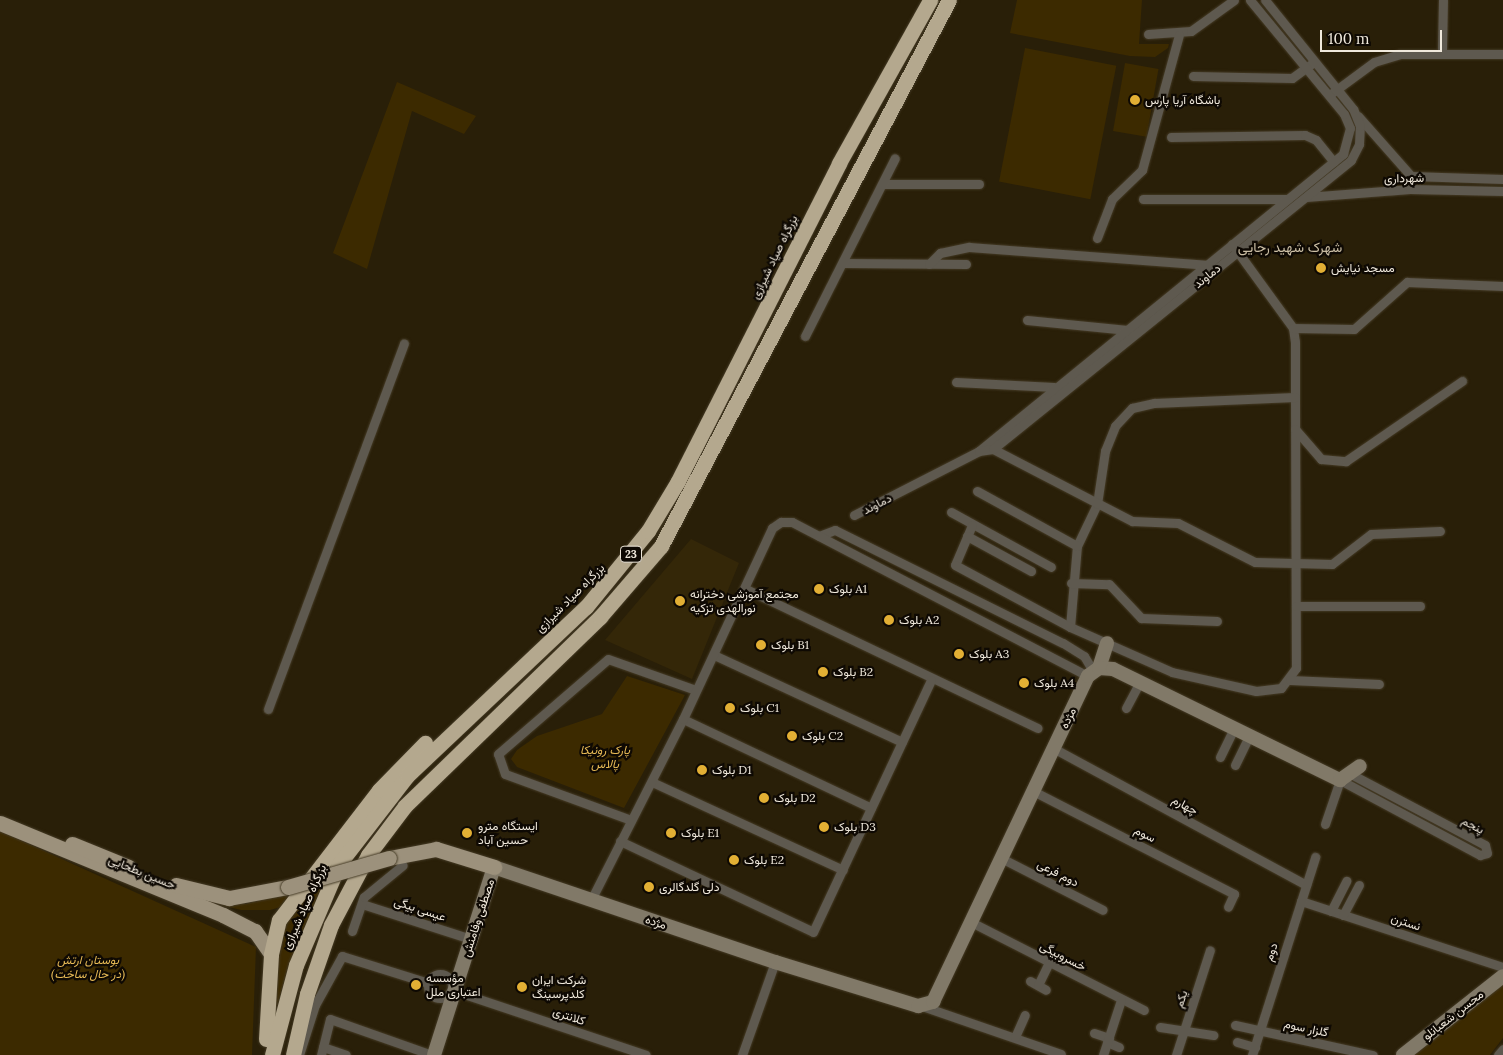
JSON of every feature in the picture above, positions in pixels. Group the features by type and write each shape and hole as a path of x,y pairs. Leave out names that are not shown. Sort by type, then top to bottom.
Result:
{"highway":[{"path":"839,163 919,0"},
{"name":"بزرگراه صیاد شیرازی","path":"272,1055 296,965 339,864 407,776 488,696 586,607 648,531 678,481 839,163 930,0"},
{"name":"23","path":"293,1055 307,994 331,925 373,849 441,770 600,617 670,531 950,0"},
{"path":"266,1055 271,954 279,920 379,790 436,732 488,696"}],"main road":[{"name":"مژده","path":"389,858 436,849 775,962 922,1006 940,993 971,922 1053,748 1094,672 1107,643"},
{"path":"1094,672 1113,669 1250,736 1350,773"},
{"name":"حسین بطحایی","path":"0,818 194,892 237,897 288,887 389,858"},
{"path":"0,823 223,915 255,931 271,954"},
{"name":"مصطفی وفامنش","path":"433,1055 450,989 471,939 494,867"},
{"name":"محسن شعبانلو","path":"1403,1055 1503,976"}],"street":[{"path":"1148,34 1179,35 1204,25 1234,0"},
{"name":"دماوند","path":"979,451 993,449 1133,336 1210,268 1232,244 1334,162 1350,142 1350,128 1329,95 1250,0"},
{"name":"دماوند","path":"854,515 979,451 1127,328 1210,268 1238,252 1351,160 1359,144 1360,126 1353,109 1265,0"},
{"path":"1442,51 1443,0"},
{"path":"1097,238 1112,199 1142,170 1179,35"},
{"path":"1329,95 1374,62 1442,51 1503,54"},
{"path":"1193,76 1292,78 1315,61"},
{"name":"شهرداری","path":"1353,109 1411,176 1503,179"},
{"path":"1171,137 1305,135 1316,140 1334,162"},
{"path":"805,336 844,263 895,158"},
{"path":"1410,189 1411,176"},
{"path":"1444,178 1444,190"},
{"path":"882,184 979,184"},
{"name":"شهرداری","path":"1306,197 1410,189 1503,190"},
{"path":"1143,199 1287,199"},
{"path":"972,524 955,565 1070,627 1172,672 1256,691 1275,690 1290,680 1296,668 1293,328 1232,244"},
{"path":"929,264 940,253 969,247 1210,268"},
{"path":"844,263 966,264"},
{"path":"1293,328 1354,329 1407,282 1503,286"},
{"path":"1027,320 1127,328 1133,336"},
{"path":"268,709 404,343"},
{"path":"1295,429 1321,460 1346,461 1462,381"},
{"path":"956,382 1054,387"},
{"path":"1070,627 1071,584 1077,546 1097,504 1105,451 1115,426 1132,408 1154,402 1295,396"},
{"path":"993,449 1132,521 1178,523 1255,562 1332,564 1371,534 1440,531"},
{"path":"977,491 1077,546"},
{"path":"951,512 1051,567"},
{"path":"591,900 683,719 746,589 772,528 792,522 1094,672"},
{"path":"819,536 835,530 1063,643 1084,656 1094,672"},
{"path":"966,536 1031,571"},
{"path":"1071,584 1108,584 1141,618 1217,621"},
{"path":"746,589 931,680 1038,728"},
{"path":"1296,606 1420,606"},
{"path":"714,655 902,742"},
{"path":"631,820 505,774 498,754 608,660 696,690"},
{"path":"620,841 813,932 931,680"},
{"path":"1290,680 1379,684"},
{"path":"1126,708 1140,682"},
{"path":"683,719 871,808"},
{"path":"1220,757 1234,728"},
{"path":"1235,765 1250,736"},
{"name":"چهارم","path":"1053,748 1306,885"},
{"path":"1325,824 1350,773"},
{"name":"پنجم","path":"1350,773 1485,845 1487,853 1480,855 1350,773"},
{"path":"652,782 843,870"},
{"name":"سوم","path":"1033,791 1234,894 1228,906"},
{"name":"دوم","path":"1253,1051 1315,857"},
{"name":"دوم فرعی","path":"1001,858 1103,910"},
{"path":"352,931 362,904 403,865"},
{"path":"1331,911 1346,881"},
{"path":"1343,915 1359,885"},
{"name":"نسترن","path":"1301,901 1503,967"},
{"name":"عیسی بیگی","path":"362,904 471,939"},
{"name":"خسروبیگی","path":"971,922 1121,1000 1144,1010"},
{"name":"یکم","path":"1176,1055 1210,950"},
{"path":"299,1055 334,963 346,955 428,983"},
{"path":"742,1055 775,962"},
{"path":"1038,985 1048,962"},
{"path":"428,983 435,975 450,989"},
{"path":"428,983 431,994 450,989"},
{"name":"کلانتری","path":"450,989 646,1055"},
{"path":"1103,1055 1121,1000"},
{"name":"مژده","path":"922,1006 1061,1054"},
{"path":"1015,1037 1025,1015"},
{"path":"346,1055 322,1051 330,1019 433,1055"},
{"name":"گلزار سوم","path":"1235,1025 1373,1055"},
{"path":"1160,1027 1213,1035"},
{"path":"1094,1033 1119,1048"},
{"path":"1236,1042 1253,1051"},
{"path":"1498,1055 1503,1048"}],"shaded area":[{"name":"مجتمع آموزشی دخترانه نورالهدی تزکیه","path":"691,539 739,563 692,679 605,640"}],"green space":[{"path":"1017,0 1142,0 1139,44 1169,44 1168,48 1155,57 1130,56 1010,33"},
{"path":"1025,48 1116,66 1090,199 999,182"},
{"name":"باشگاه آریا پارس","path":"1125,63 1158,69 1147,137 1113,131"},
{"path":"397,82 476,116 464,134 412,111 367,269 333,253"},
{"name":"پارک رونیکا پالاس","path":"627,676 685,695 624,808 517,767 511,759 517,750 537,736 602,714"},
{"name":"بوستان ارتش (در حال ساخت)","path":"0,831 256,947 252,1055 0,1055"},
{"path":"324,881 287,971 269,1036 279,928 298,909 308,886"},
{"path":"297,889 281,907 270,910 241,910 202,900 246,904"},
{"path":"1503,982 1503,1038 1490,1055 1410,1055"}],"place":[{"name":"باشگاه آریا پارس","path":"1135,100"},
{"name":"مسجد نیایش","path":"1321,268"},
{"name":"بلوک A1","path":"819,589"},
{"name":"مجتمع آموزشی دخترانه نورالهدی تزکیه","path":"680,601"},
{"name":"بلوک A2","path":"889,620"},
{"name":"بلوک B1","path":"761,645"},
{"name":"بلوک A3","path":"959,654"},
{"name":"بلوک B2","path":"823,672"},
{"name":"بلوک A4","path":"1024,683"},
{"name":"بلوک C1","path":"730,708"},
{"name":"بلوک C2","path":"792,736"},
{"name":"بلوک D1","path":"702,770"},
{"name":"بلوک D2","path":"764,798"},
{"name":"بلوک D3","path":"824,827"},
{"name":"ایستگاه مترو حسین آباد","path":"467,833"},
{"name":"بلوک E1","path":"671,833"},
{"name":"بلوک E2","path":"734,860"},
{"name":"دلی گلدگالری","path":"649,887"},
{"name":"مؤسسه اعتباری ملل","path":"416,985"},
{"name":"شرکت ایران کلدپرسینگ","path":"522,987"}],"district":[{"name":"شهرک شهید رجایی","path":"1290,247"}]}
